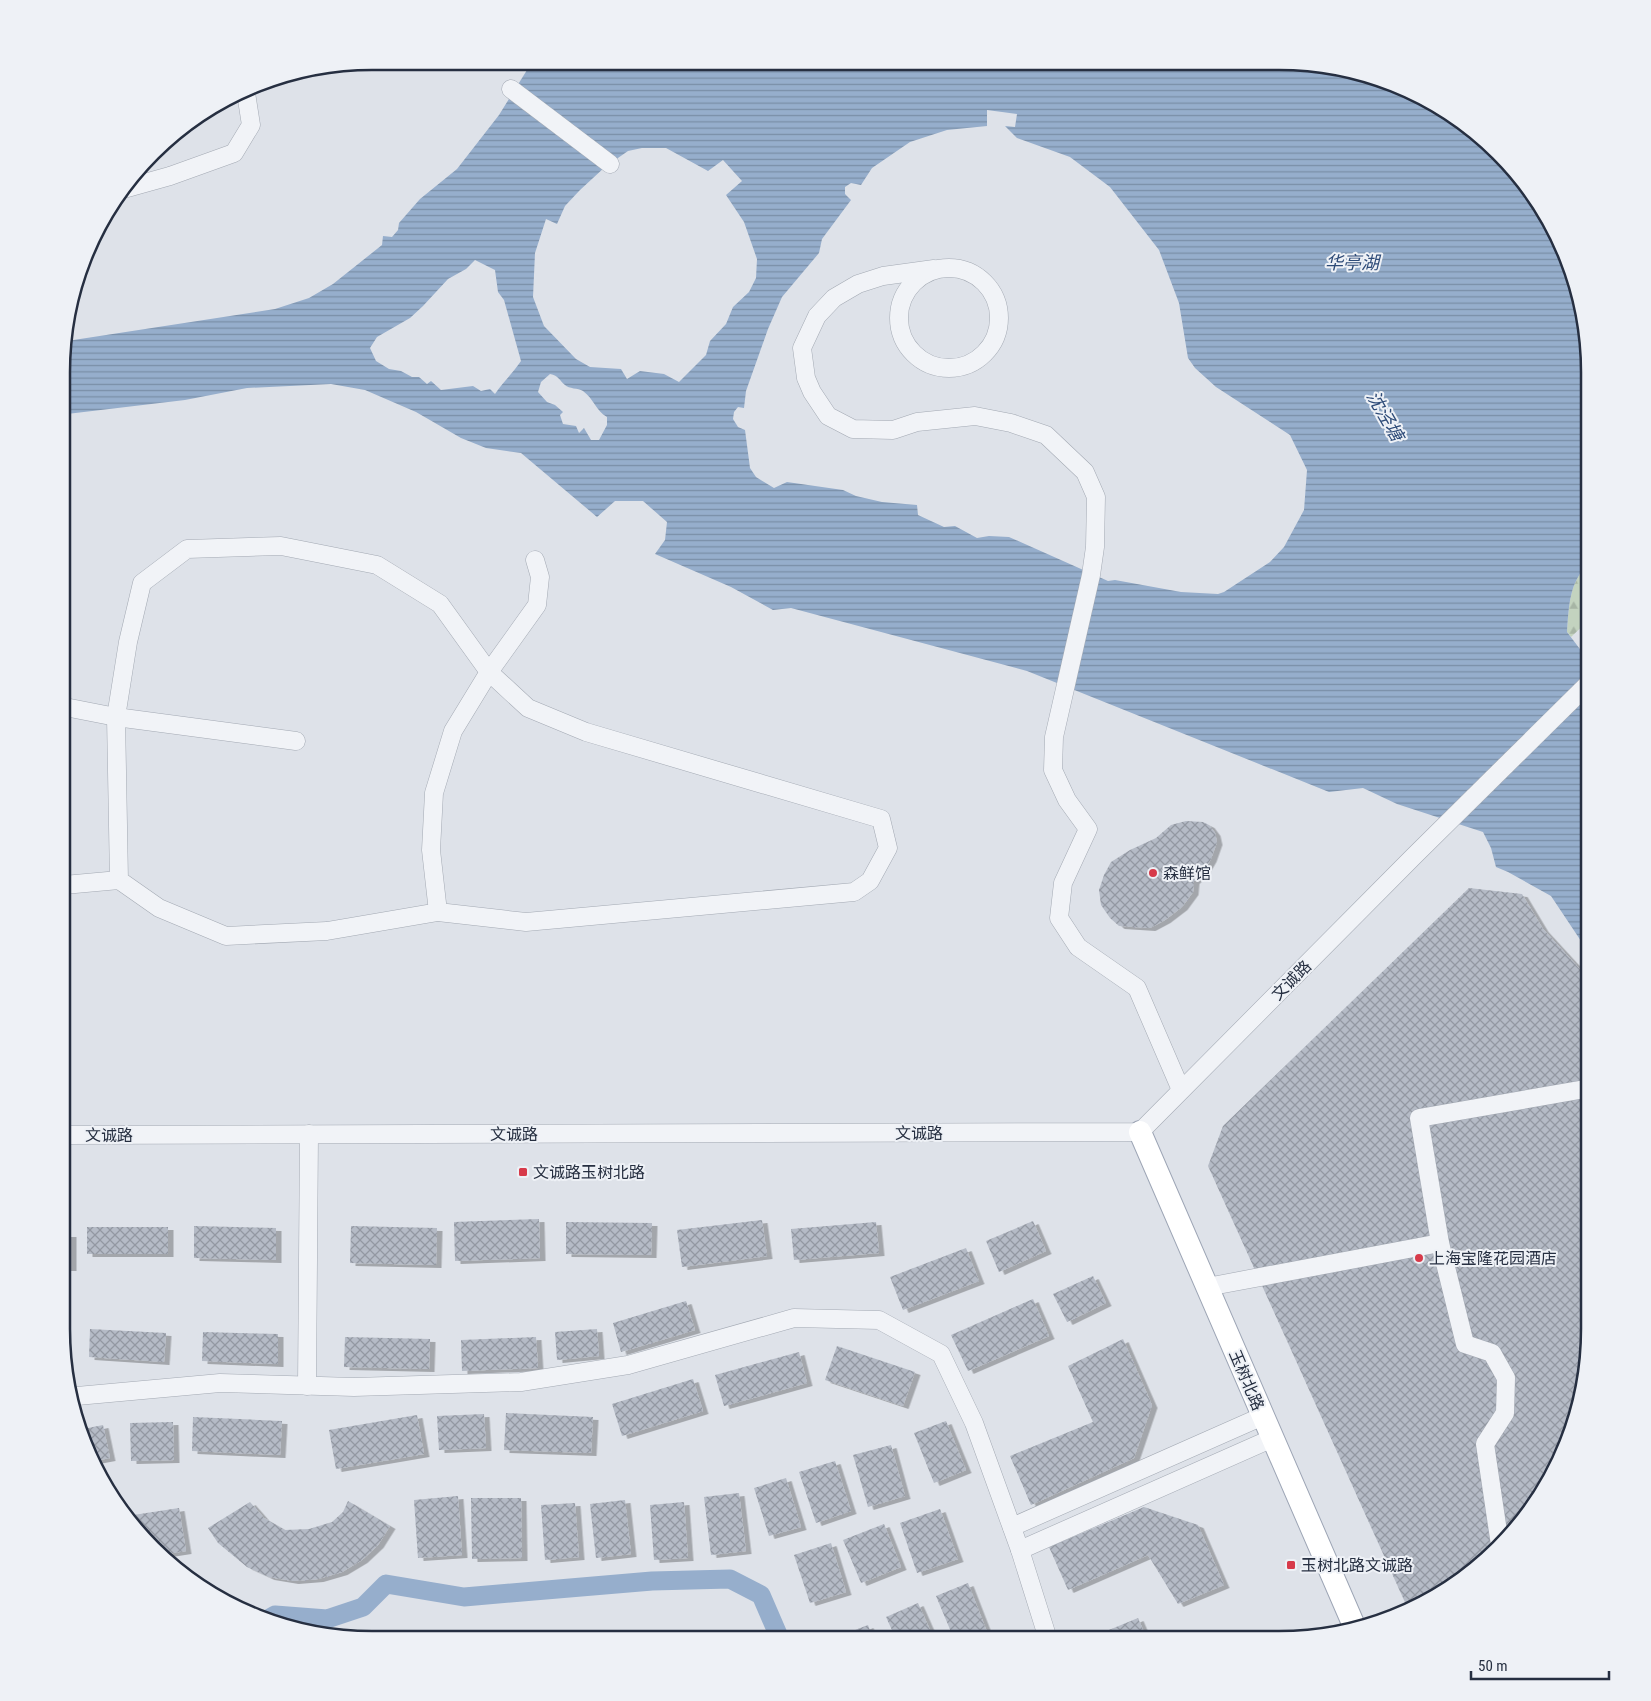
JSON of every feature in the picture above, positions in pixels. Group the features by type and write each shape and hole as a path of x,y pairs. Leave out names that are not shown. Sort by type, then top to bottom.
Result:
{"main road":[{"name":"玉树北路","path":"1140,1132 1352,1622"}],"street":[{"path":"511,88 610,164"},
{"path":"134,186 170,176 234,153 250,125 247,98"},
{"path":"934,269 919,277 907,289 900,304 898,321 902,338 912,352 925,363 942,368 959,368 975,361 988,351 996,337 1000,321 998,305 992,290 981,278 966,270 950,267 934,269 883,276 858,284 834,298 817,316 802,348 806,378 812,392 828,416 853,429 893,430 917,422 976,416 1010,423 1046,435 1085,472 1096,498 1095,547 1091,575 1054,737 1053,770 1067,800 1088,829 1063,883 1059,918 1078,947 1137,988 1181,1090"},
{"path":"70,884 119,880 158,908 226,936 327,931 438,912 526,922 854,892 870,881 888,848 881,819 586,732 528,708 489,672 440,604 376,565 281,546 187,549 142,582 128,642 116,717 119,880"},
{"path":"438,912 431,850 434,793 453,730 489,672 537,605 540,578 535,560"},
{"name":"文诚路","path":"70,1135 1140,1132 1581,691"},
{"path":"70,708 116,717 296,741"},
{"path":"1499,1535 1485,1444 1505,1413 1506,1378 1492,1354 1465,1344 1440,1242 1419,1118 1581,1090"},
{"path":"307,1386 309,1134"},
{"path":"1207,1287 1440,1242"},
{"path":"78,1396 220,1383 354,1387 521,1382 628,1365 794,1318 879,1320 941,1354 974,1423 1020,1550 1045,1631"},
{"path":"1012,1527 1263,1416"},
{"path":"1020,1550 1273,1438"}],"green space":[{"path":"1581,572 1581,628 1571,637 1567,632 1568,613 1571,595"}],"water":[{"name":"华亭湖","path":"527,70 1299,71 1338,76 1376,86 1412,101 1447,121 1478,145 1506,173 1530,204 1541,221 1558,257 1571,294 1575,313 1581,372 1581,572 1571,595 1567,632 1581,650 1581,941 1551,896 1496,867 1491,848 1483,832 1397,804 1363,788 1329,792 1027,671 791,608 773,610 731,587 655,554 665,540 667,522 643,501 615,501 597,517 521,453 486,448 461,438 416,412 365,390 331,384 247,388 185,400 70,414 72,340 275,309 309,298 333,284 382,245 383,236 392,237 398,230 399,223 420,199 457,169 499,115","holes":["987,110 1017,114 1015,127 1005,126 1017,138 1070,157 1110,187 1159,250 1179,303 1188,358 1195,368 1216,387 1290,435 1307,470 1304,510 1284,547 1270,562 1224,592 1218,594 1181,592 1115,580 1108,581 1009,537 989,536 977,538 955,526 944,527 918,515 917,505 882,502 856,496 843,490 787,482 774,488 756,477 750,468 745,430 738,427 733,419 734,412 738,407 744,408 746,391 768,329 782,297 819,253 822,239 851,200 845,194 845,187 851,183 861,185 872,168 910,142 947,130 987,126","642,148 666,148 708,171 723,160 742,181 726,195 744,222 757,259 756,278 749,292 733,307 726,324 710,341 706,355 679,382 664,374 640,371 627,379 621,369 590,367 576,359 544,326 533,297 535,253 546,219 557,224 565,206 605,167 628,151","475,260 495,270 498,292 504,300 521,361 495,394 490,389 481,391 473,386 441,390 431,381 427,384 419,377 412,377 401,371 389,369 376,361 370,348 377,337 410,318 448,279 466,269","550,374 557,377 567,386 587,394 600,412 607,417 607,425 599,440 591,440 584,428 579,433 576,426 563,424 560,415 563,412 555,405 547,402 538,392 541,382"]}],"building":[{"name":"森鲜馆","path":"1186,821 1203,822 1209,825 1215,833 1217,842 1204,871 1194,881 1193,892 1182,907 1165,920 1150,928 1119,926 1110,918 1101,905 1099,890 1111,862 1130,850 1156,838 1171,825"},
{"name":"上海宝隆花园酒店","path":"1469,888 1522,894 1543,929 1581,970 1581,1329 1578,1368 1571,1407 1550,1462 1541,1480 1519,1513 1463,1569 1430,1591 1405,1603 1208,1166 1223,1126"},
{"path":"539,1219 540,1258 455,1261 454,1222"},
{"path":"762,1220 767,1256 682,1267 677,1230"},
{"path":"1033,1221 1046,1251 999,1272 986,1241"},
{"path":"566,1222 652,1223 651,1255 566,1254"},
{"path":"876,1222 879,1253 794,1260 791,1229"},
{"path":"194,1226 276,1228 276,1260 194,1258"},
{"path":"351,1226 437,1228 436,1265 350,1263"},
{"path":"87,1227 168,1227 168,1254 87,1254"},
{"path":"70,1234 71,1234 70,1268"},
{"path":"966,1248 979,1281 903,1310 890,1277"},
{"path":"1093,1276 1106,1303 1067,1322 1053,1294"},
{"path":"1033,1299 1049,1336 968,1371 951,1335"},
{"path":"686,1301 695,1330 621,1352 613,1323"},
{"path":"90,1329 166,1333 164,1362 89,1357"},
{"path":"597,1329 599,1356 557,1360 555,1332"},
{"path":"203,1332 278,1334 278,1364 202,1361"},
{"path":"345,1337 430,1339 429,1369 344,1367"},
{"path":"536,1337 538,1368 462,1371 461,1340"},
{"path":"1123,1339 1152,1405 1134,1458 1031,1505 1010,1456 1093,1422 1068,1366"},
{"path":"837,1346 915,1372 903,1406 825,1380"},
{"path":"799,1352 807,1383 724,1406 715,1375"},
{"path":"693,1379 703,1411 622,1436 612,1404"},
{"path":"506,1413 593,1417 591,1453 504,1450"},
{"path":"484,1414 486,1448 439,1450 437,1416"},
{"path":"417,1415 424,1454 336,1469 329,1430"},
{"path":"193,1417 282,1421 280,1455 192,1451"},
{"path":"946,1421 966,1470 934,1483 914,1433"},
{"path":"173,1422 174,1460 131,1461 130,1423"},
{"path":"103,1425 110,1458 100,1460 87,1428"},
{"path":"891,1445 905,1496 868,1507 853,1455"},
{"path":"835,1461 851,1511 816,1523 799,1472"},
{"path":"786,1478 801,1527 769,1536 754,1488"},
{"path":"739,1493 746,1551 711,1555 704,1497"},
{"path":"458,1496 462,1555 418,1558 414,1500"},
{"path":"471,1498 521,1498 522,1558 472,1559"},
{"path":"625,1500 631,1554 596,1558 590,1504"},
{"path":"348,1501 390,1526 378,1545 362,1560 342,1572 318,1579 293,1581 269,1577 247,1567 218,1543 208,1528 250,1502 264,1518 285,1530 309,1529 332,1522 343,1512"},
{"path":"684,1502 688,1558 654,1560 650,1505"},
{"path":"575,1503 579,1557 545,1560 541,1505"},
{"path":"1144,1507 1198,1525 1224,1585 1178,1604 1148,1555 1068,1590 1049,1547"},
{"path":"179,1508 186,1551 170,1553 134,1515"},
{"path":"940,1509 958,1559 917,1573 900,1523"},
{"path":"884,1524 901,1567 861,1583 843,1540"},
{"path":"831,1543 846,1592 810,1603 794,1555"},
{"path":"968,1583 987,1631 951,1631 936,1596"},
{"path":"918,1603 930,1631 892,1631 886,1617"},
{"path":"1138,1618 1144,1631 1106,1631"},
{"path":"868,1625 870,1631 852,1631"}],"waterway":[{"path":"275,1615 327,1619 363,1607 386,1584 464,1597 652,1581 730,1579 761,1595 777,1631"}],"place":[{"name":"森鲜馆","path":"1153,873"},
{"name":"文诚路玉树北路","path":"523,1172"},
{"name":"上海宝隆花园酒店","path":"1419,1258"},
{"name":"玉树北路文诚路","path":"1291,1565"}],"water label":[{"name":"沈泾塘","path":"1385,416"}]}
